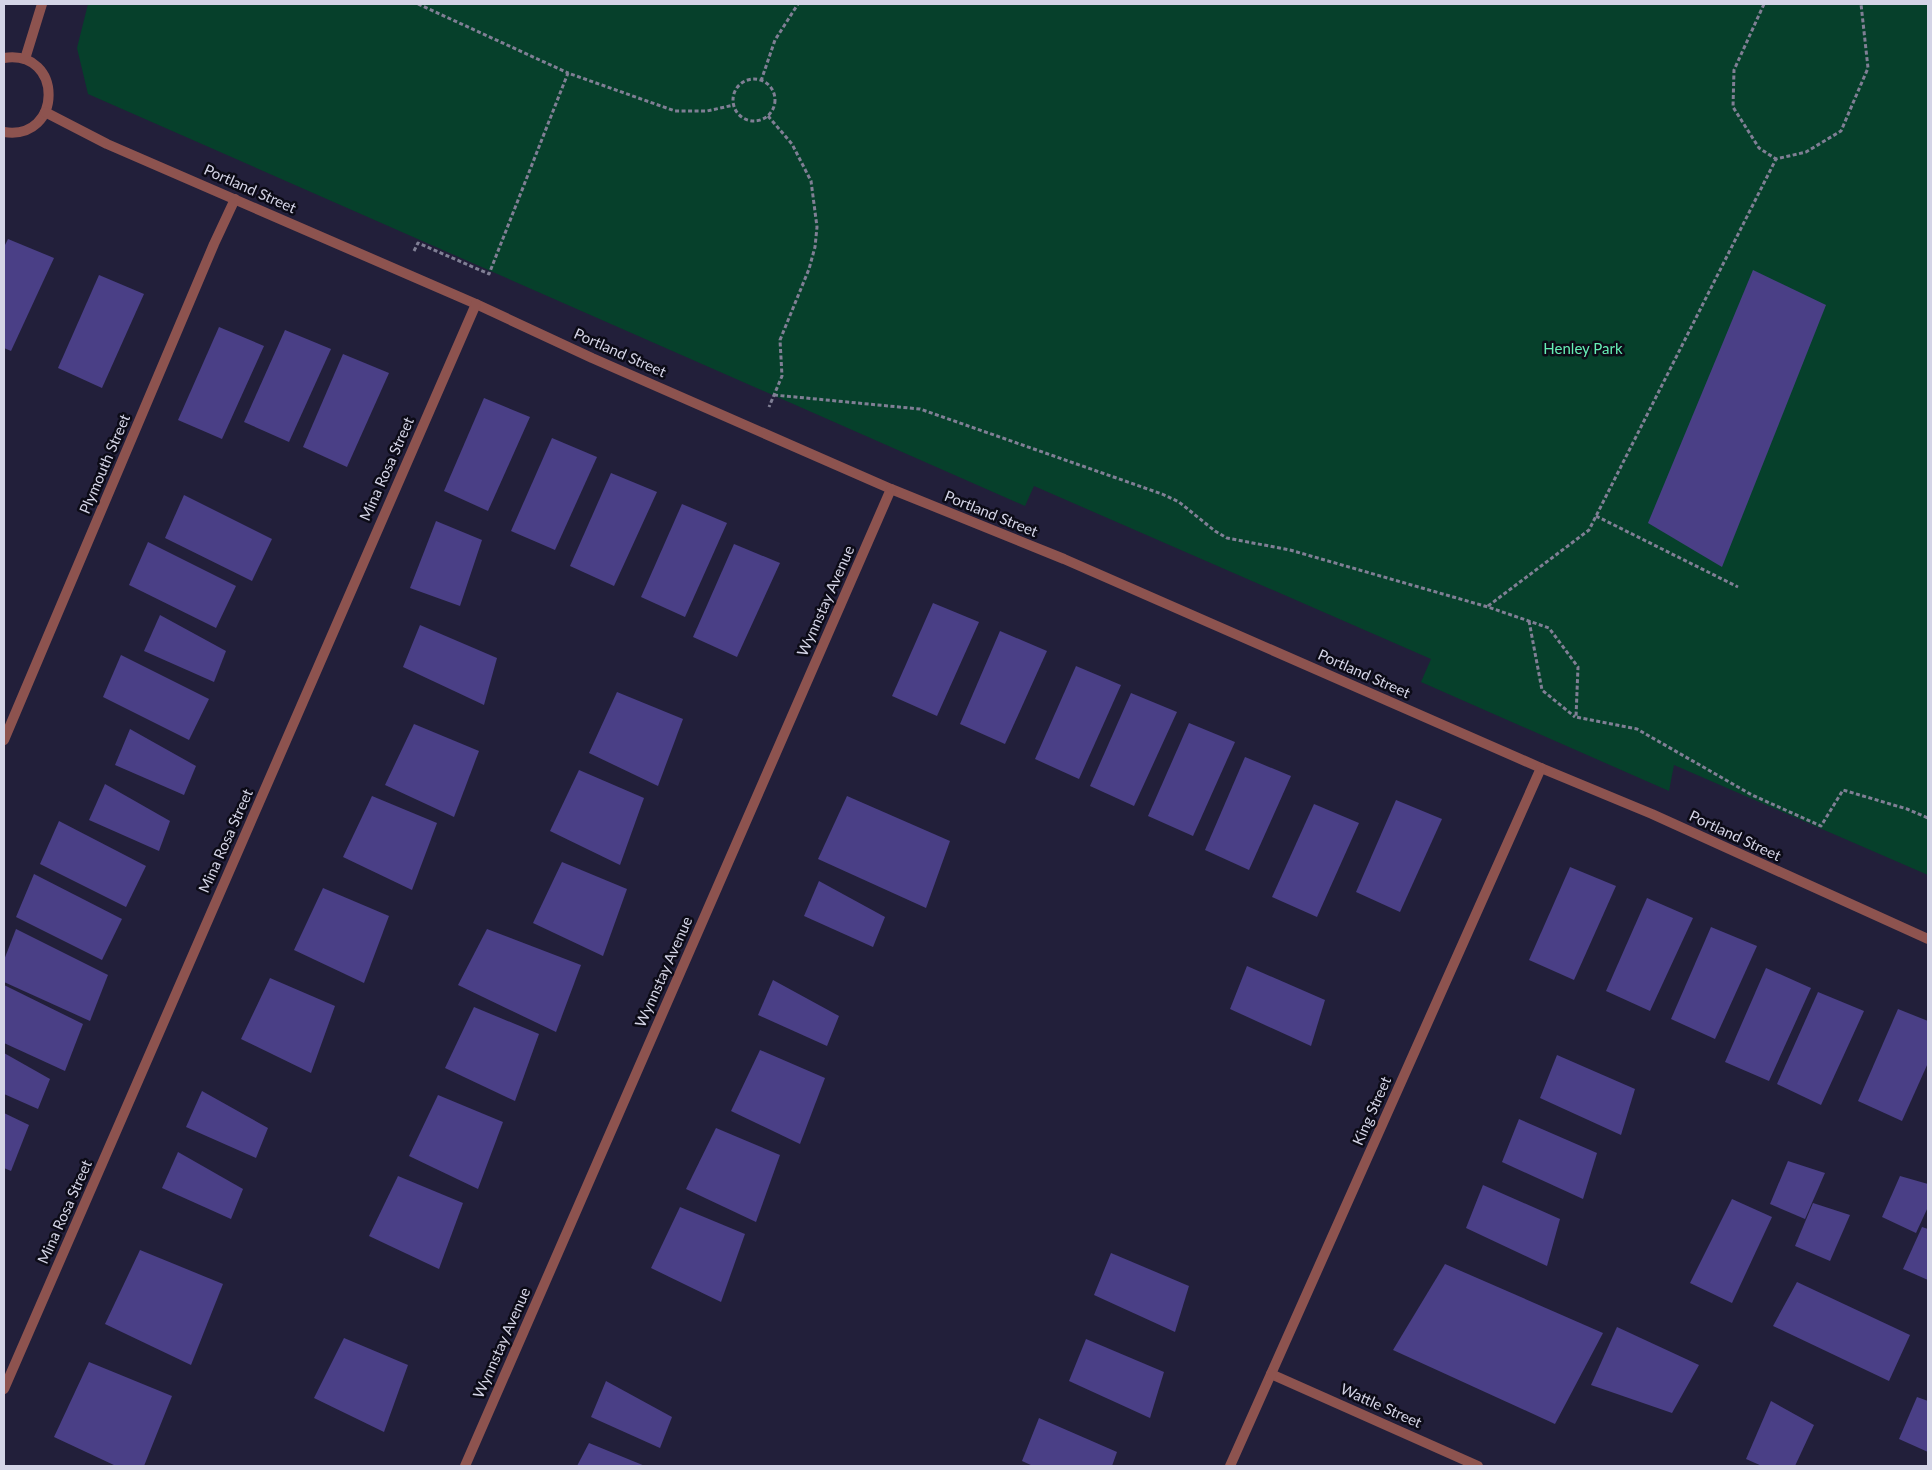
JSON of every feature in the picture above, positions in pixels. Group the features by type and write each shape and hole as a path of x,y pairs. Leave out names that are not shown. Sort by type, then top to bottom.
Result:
{"street":[{"path":"25,59 42,4"},
{"path":"4,58 25,59 38,68 47,81 49,97 45,112 35,124 14,132 4,132"},
{"name":"Portland Street","path":"45,112 107,144 476,304 592,358 890,489 1073,563 1541,768 1652,814 1928,939"},
{"name":"Plymouth Street","path":"4,740 210,253 235,199"},
{"name":"Mina Rosa Street","path":"4,1390 476,304"},
{"name":"Wynnstay Avenue","path":"465,1466 890,489"},
{"name":"King Street","path":"1230,1466 1541,768"},
{"name":"Wattle Street","path":"1271,1374 1478,1466"}],"path":[{"path":"418,4 568,72 675,111 707,111 734,105"},
{"path":"761,81 775,40 798,4"},
{"path":"1764,4 1734,70 1733,107 1759,148 1776,159 1806,152 1842,131 1868,68 1861,4"},
{"path":"403,273 418,243 489,274 568,72"},
{"path":"748,80 761,81 766,83 774,93 775,106 768,116 754,121 741,117 734,105 738,87 748,80"},
{"path":"759,430 782,376 780,340 809,269 815,246 817,227 811,181 792,144 768,116"},
{"path":"1488,606 1589,530 1776,159"},
{"path":"774,395 920,409 1162,494 1179,502 1215,532 1227,538 1290,550 1488,606 1549,628 1578,667 1576,717"},
{"path":"1596,516 1738,587"},
{"path":"1529,621 1542,690 1576,717 1637,729 1752,795 1821,826 1843,790 1907,809 1928,818"}],"green space":[{"name":"Henley Park","path":"88,4 1928,4 1928,875 1674,765 1669,791 1421,682 1431,659 1034,486 1025,506 88,94 77,48"}],"building":[{"path":"8,239 54,258 11,351 4,348 4,247"},
{"path":"1753,270 1826,305 1722,567 1648,523"},
{"path":"99,275 144,294 102,388 58,368"},
{"path":"219,327 264,346 222,439 178,420"},
{"path":"285,330 331,349 289,442 244,422"},
{"path":"343,354 389,373 347,467 303,447"},
{"path":"484,398 530,417 488,511 444,491"},
{"path":"552,438 597,457 555,550 511,531"},
{"path":"611,473 657,492 614,586 570,566"},
{"path":"184,495 272,539 252,581 165,538"},
{"path":"682,504 727,523 685,617 641,597"},
{"path":"436,521 482,540 460,606 410,588"},
{"path":"148,542 236,586 216,628 129,585"},
{"path":"734,544 780,563 737,657 693,637"},
{"path":"933,603 979,622 937,716 892,696"},
{"path":"160,615 226,651 214,682 144,651"},
{"path":"420,625 497,658 484,705 403,667"},
{"path":"1000,631 1047,651 1005,744 960,724"},
{"path":"121,655 209,699 189,740 103,697"},
{"path":"1076,666 1121,685 1079,779 1035,759"},
{"path":"617,692 683,719 658,786 589,753"},
{"path":"1131,693 1177,712 1134,806 1090,786"},
{"path":"1189,723 1235,742 1193,836 1148,816"},
{"path":"414,724 479,751 454,817 385,785"},
{"path":"130,729 196,766 184,795 115,765"},
{"path":"1245,757 1291,776 1249,870 1205,850"},
{"path":"579,770 644,798 620,865 550,831"},
{"path":"105,784 170,821 159,851 89,820"},
{"path":"372,796 437,823 412,890 343,857"},
{"path":"847,796 950,841 926,908 818,859"},
{"path":"1396,800 1442,819 1400,912 1356,892"},
{"path":"1314,804 1359,823 1317,917 1272,897"},
{"path":"59,821 146,866 126,907 40,864"},
{"path":"562,862 627,889 603,956 533,923"},
{"path":"1570,867 1616,886 1574,980 1529,960"},
{"path":"34,874 122,919 102,960 16,917"},
{"path":"819,881 885,917 873,947 804,916"},
{"path":"323,888 389,916 364,983 294,950"},
{"path":"1647,898 1693,918 1650,1011 1606,991"},
{"path":"1711,927 1757,946 1715,1039 1671,1019"},
{"path":"16,929 108,975 90,1021 4,982 4,960"},
{"path":"487,929 581,965 556,1032 458,985"},
{"path":"1247,966 1325,1000 1311,1046 1230,1009"},
{"path":"1766,968 1811,988 1769,1081 1725,1062"},
{"path":"270,978 335,1006 311,1073 241,1039"},
{"path":"773,980 839,1016 827,1046 758,1015"},
{"path":"4,985 83,1024 65,1071 4,1043"},
{"path":"1818,992 1864,1011 1821,1105 1777,1084"},
{"path":"474,1007 539,1034 515,1101 445,1068"},
{"path":"1898,1009 1928,1021 1928,1063 1902,1121 1858,1101"},
{"path":"760,1050 825,1078 800,1144 731,1111"},
{"path":"4,1053 50,1079 38,1109 4,1094"},
{"path":"1557,1055 1635,1089 1621,1135 1540,1098"},
{"path":"202,1091 268,1128 256,1158 186,1127"},
{"path":"438,1095 503,1122 478,1189 409,1156"},
{"path":"4,1113 29,1125 11,1171 4,1168"},
{"path":"1519,1119 1597,1153 1583,1199 1502,1162"},
{"path":"716,1128 780,1155 756,1222 686,1189"},
{"path":"178,1152 243,1189 231,1219 162,1188"},
{"path":"1788,1161 1825,1173 1805,1219 1770,1204"},
{"path":"398,1176 463,1203 439,1269 369,1236"},
{"path":"1900,1176 1928,1184 1928,1207 1916,1233 1882,1217"},
{"path":"1483,1185 1560,1219 1547,1266 1466,1228"},
{"path":"1732,1199 1772,1217 1732,1303 1690,1283"},
{"path":"1813,1203 1850,1215 1830,1261 1795,1246"},
{"path":"680,1207 745,1234 721,1302 651,1268"},
{"path":"1922,1227 1928,1229 1928,1280 1903,1269"},
{"path":"140,1250 223,1284 191,1365 105,1324"},
{"path":"1111,1253 1189,1286 1175,1332 1094,1295"},
{"path":"1445,1264 1603,1333 1555,1424 1393,1350"},
{"path":"1797,1282 1910,1335 1889,1381 1773,1326"},
{"path":"1617,1327 1699,1365 1672,1413 1591,1385"},
{"path":"344,1338 408,1365 384,1432 314,1398"},
{"path":"1086,1339 1164,1372 1150,1418 1069,1381"},
{"path":"89,1362 172,1396 144,1466 116,1466 54,1437"},
{"path":"606,1381 672,1417 660,1448 591,1417"},
{"path":"1917,1397 1928,1401 1928,1452 1899,1439"},
{"path":"1771,1401 1814,1425 1795,1466 1762,1466 1746,1459"},
{"path":"1039,1418 1117,1452 1112,1466 1033,1466 1022,1461"},
{"path":"589,1443 645,1466 577,1466"}]}
